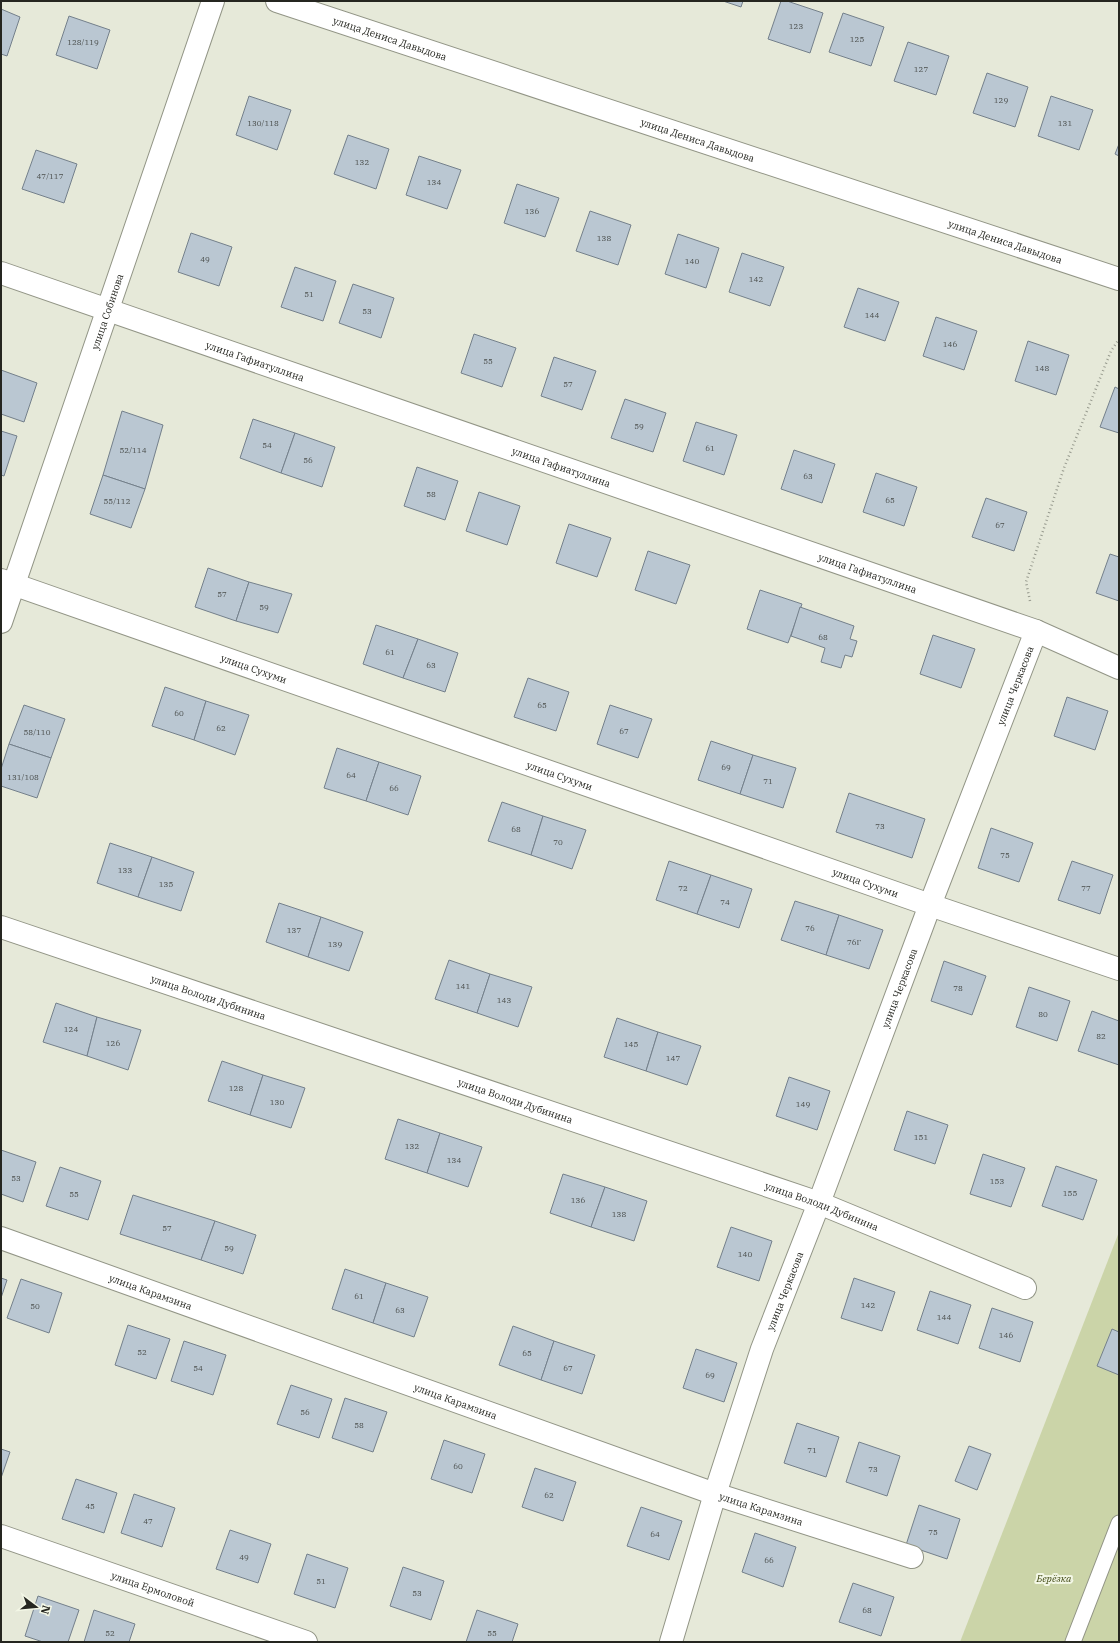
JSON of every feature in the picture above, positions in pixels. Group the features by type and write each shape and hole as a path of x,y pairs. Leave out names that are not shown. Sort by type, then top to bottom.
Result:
{"street":[{"name":"улица Собинова","path":"1,622 7,582 107,311 213,1"},
{"name":"улица Дениса Давыдова","path":"277,1 1119,279"},
{"name":"улица Гафиатуллина","path":"1,273 107,311 1036,631 1119,668"},
{"name":"улица Сухуми","path":"7,582 930,905 1119,969"},
{"name":"улица Черкасова","path":"671,1642 715,1494 762,1349 819,1203 930,905 1036,631"},
{"name":"улица Володи Дубинина","path":"1,927 819,1203 1025,1288"},
{"name":"улица Карамзина","path":"1,1238 715,1494 912,1557"},
{"name":"улица Ермоловой","path":"1,1536 306,1642"}],"lane":[{"path":"1073,1642 1119,1523"}],"path":[{"path":"1036,631 1026,582 1064,468 1111,351 1119,339"}],"green space":[{"name":"Берёзка","path":"1119,1232 1119,1642 960,1642"}],"building":[{"path":"723,1 743,1 741,7"},
{"path":"781,1 787,1 823,13 810,53 768,39"},
{"path":"1,9 20,17 7,56 1,54"},
{"path":"843,13 884,27 871,66 829,52"},
{"path":"69,16 110,30 97,69 56,55"},
{"path":"908,42 949,56 936,95 894,81"},
{"path":"987,73 1028,87 1015,127 973,113"},
{"path":"249,96 291,110 277,150 236,135"},
{"path":"1051,96 1093,110 1079,150 1038,136"},
{"path":"348,135 389,149 376,189 334,174"},
{"path":"1119,144 1119,156 1115,154"},
{"path":"36,150 77,164 64,203 22,189"},
{"path":"419,156 461,170 447,209 406,195"},
{"path":"517,184 559,198 545,237 504,223"},
{"path":"590,211 631,225 618,265 576,251"},
{"path":"191,233 232,247 219,286 178,272"},
{"path":"678,234 719,248 706,288 665,274"},
{"path":"742,253 784,267 770,306 729,292"},
{"path":"295,267 336,281 323,321 281,307"},
{"path":"353,284 394,298 381,338 339,323"},
{"path":"858,288 899,302 885,341 844,327"},
{"path":"936,317 977,331 964,370 923,356"},
{"path":"474,334 516,348 502,387 461,373"},
{"path":"1028,341 1069,355 1056,395 1015,381"},
{"path":"554,357 596,371 582,410 541,396"},
{"path":"1,370 37,383 24,422 1,414"},
{"path":"1115,387 1119,389 1119,433 1100,427"},
{"path":"625,399 666,413 653,452 611,438"},
{"path":"122,411 163,425 145,489 103,475"},
{"path":"253,419 295,433 281,473 240,458"},
{"path":"696,422 737,435 724,475 683,461"},
{"path":"1,431 17,436 4,476 1,475"},
{"path":"295,433 335,447 322,487 281,473"},
{"path":"794,450 835,464 822,503 781,489"},
{"path":"417,467 458,481 445,520 404,506"},
{"path":"876,473 917,487 904,526 863,512"},
{"path":"103,475 145,489 131,528 90,514"},
{"path":"479,492 520,506 507,545 466,531"},
{"path":"986,498 1027,512 1014,551 972,537"},
{"path":"569,524 611,538 597,577 556,563"},
{"path":"648,551 690,565 676,604 635,590"},
{"path":"1110,554 1119,557 1119,601 1096,593"},
{"path":"208,568 249,582 236,621 195,607"},
{"path":"249,582 292,594 278,633 236,621"},
{"path":"760,590 802,604 788,643 747,629"},
{"path":"800,607 854,626 850,639 857,641 852,657 845,655 841,668 821,662 825,648 791,636"},
{"path":"376,625 418,639 403,678 363,664"},
{"path":"933,635 975,649 961,688 920,674"},
{"path":"418,639 458,653 445,692 403,678"},
{"path":"528,678 569,692 556,731 514,717"},
{"path":"165,687 206,701 194,740 152,726"},
{"path":"1067,697 1108,711 1095,750 1054,736"},
{"path":"206,701 249,715 235,755 194,740"},
{"path":"24,705 65,719 51,758 9,744"},
{"path":"610,705 652,719 638,758 597,744"},
{"path":"711,741 753,755 740,794 698,780"},
{"path":"9,744 51,758 37,798 1,786 1,769"},
{"path":"337,748 379,762 366,801 324,788"},
{"path":"753,755 796,768 783,808 740,794"},
{"path":"379,762 421,776 408,815 366,801"},
{"path":"849,793 925,819 912,858 836,832"},
{"path":"502,802 543,816 531,855 488,841"},
{"path":"543,816 586,830 572,869 531,855"},
{"path":"991,828 1033,843 1019,882 978,868"},
{"path":"110,843 152,857 138,897 97,883"},
{"path":"152,857 194,872 181,911 138,897"},
{"path":"669,861 711,875 697,914 656,900"},
{"path":"1072,861 1113,875 1100,914 1058,900"},
{"path":"711,875 752,889 739,928 697,914"},
{"path":"795,901 839,915 826,955 781,940"},
{"path":"279,903 321,917 308,957 266,942"},
{"path":"839,915 883,930 869,969 826,955"},
{"path":"321,917 363,932 349,971 308,957"},
{"path":"449,960 490,974 477,1013 435,999"},
{"path":"944,961 986,976 972,1015 931,1001"},
{"path":"490,974 532,987 518,1027 477,1013"},
{"path":"1029,987 1070,1001 1057,1041 1016,1027"},
{"path":"56,1003 97,1017 87,1056 43,1042"},
{"path":"1092,1011 1119,1021 1119,1065 1078,1051"},
{"path":"97,1017 141,1030 128,1070 87,1056"},
{"path":"617,1018 658,1032 646,1071 604,1057"},
{"path":"658,1032 701,1046 687,1085 646,1071"},
{"path":"222,1061 263,1075 250,1115 208,1101"},
{"path":"263,1075 305,1088 291,1128 250,1115"},
{"path":"789,1077 830,1091 817,1130 776,1116"},
{"path":"907,1111 948,1125 935,1164 894,1150"},
{"path":"398,1119 440,1133 427,1173 385,1159"},
{"path":"440,1133 482,1147 468,1187 427,1173"},
{"path":"1,1150 36,1162 23,1202 1,1194"},
{"path":"983,1154 1025,1168 1011,1207 970,1194"},
{"path":"1056,1166 1097,1180 1083,1220 1042,1206"},
{"path":"60,1167 101,1181 88,1220 46,1206"},
{"path":"563,1174 605,1187 591,1227 550,1213"},
{"path":"605,1187 647,1201 634,1241 591,1227"},
{"path":"133,1195 215,1221 201,1260 120,1234"},
{"path":"215,1221 256,1235 243,1274 201,1260"},
{"path":"731,1227 772,1241 759,1281 717,1267"},
{"path":"345,1269 386,1283 373,1323 332,1309"},
{"path":"1,1278 7,1280 1,1298"},
{"path":"854,1278 895,1292 882,1331 841,1318"},
{"path":"21,1279 62,1293 49,1333 7,1318"},
{"path":"386,1283 428,1297 414,1337 373,1323"},
{"path":"930,1291 971,1305 958,1344 917,1330"},
{"path":"992,1308 1033,1322 1020,1362 979,1348"},
{"path":"128,1325 170,1339 156,1379 115,1365"},
{"path":"513,1326 554,1341 541,1380 499,1365"},
{"path":"1112,1329 1119,1332 1119,1375 1097,1366"},
{"path":"184,1341 226,1355 213,1395 171,1381"},
{"path":"554,1341 595,1355 582,1394 541,1380"},
{"path":"696,1349 737,1363 724,1402 683,1388"},
{"path":"291,1385 332,1399 319,1438 277,1424"},
{"path":"345,1398 387,1412 373,1452 332,1438"},
{"path":"797,1423 839,1437 826,1477 784,1463"},
{"path":"444,1440 485,1454 472,1493 431,1479"},
{"path":"859,1442 900,1456 887,1496 846,1482"},
{"path":"969,1446 991,1454 977,1490 955,1481"},
{"path":"1,1449 10,1452 1,1478"},
{"path":"535,1468 576,1482 563,1521 522,1507"},
{"path":"76,1479 117,1493 104,1533 62,1519"},
{"path":"134,1494 175,1508 162,1547 121,1533"},
{"path":"919,1505 960,1519 947,1559 906,1545"},
{"path":"641,1507 682,1521 669,1560 627,1546"},
{"path":"230,1530 271,1544 258,1583 216,1569"},
{"path":"755,1533 796,1547 783,1587 742,1572"},
{"path":"307,1554 348,1568 335,1608 294,1594"},
{"path":"403,1567 444,1581 431,1620 390,1606"},
{"path":"853,1583 894,1597 881,1636 839,1622"},
{"path":"38,1596 79,1610 68,1642 43,1642 25,1636"},
{"path":"94,1610 135,1624 129,1642 84,1642"},
{"path":"477,1610 518,1624 512,1642 466,1642"}]}
